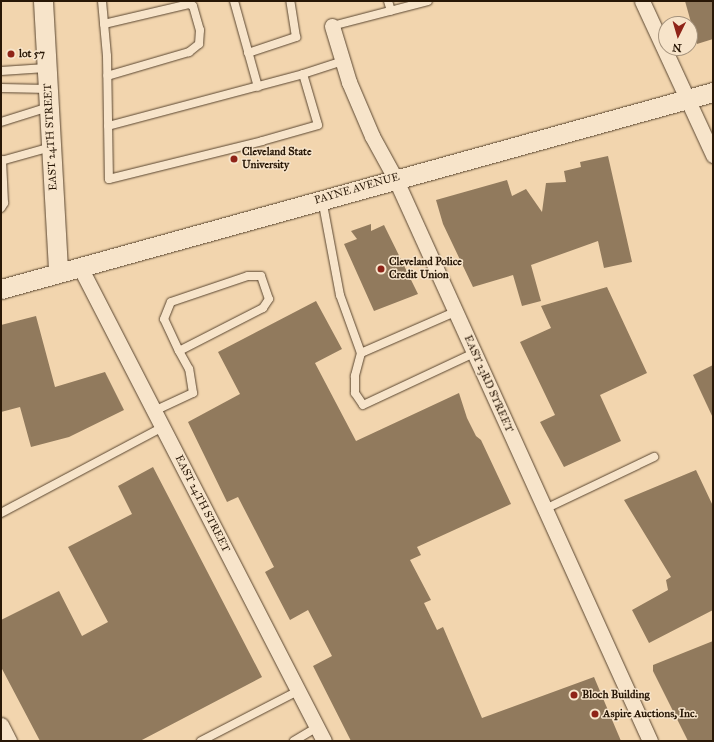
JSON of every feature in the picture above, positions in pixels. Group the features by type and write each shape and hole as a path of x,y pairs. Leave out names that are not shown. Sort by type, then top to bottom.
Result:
{"street":[{"name":"EAST 24TH STREET","path":"43,1 58,273"},
{"path":"642,1 713,155"},
{"name":"EAST 23RD STREET","path":"332,26 343,61 372,136 395,178 650,741"},
{"name":"PAYNE AVENUE","path":"1,289 395,178 713,92"},
{"name":"EAST 24TH STREET","path":"80,267 324,741"},
{"path":"1,725 9,741"}],"lane":[{"path":"102,1 107,76 109,179 262,142 318,125 303,74"},
{"path":"234,1 258,87"},
{"path":"248,53 296,38 290,1"},
{"path":"388,1 391,10"},
{"path":"332,26 428,1"},
{"path":"104,24 189,4 193,6 200,30 200,44 189,52 107,76"},
{"path":"108,126 258,87 343,61"},
{"path":"1,71 47,68"},
{"path":"1,88 49,98"},
{"path":"1,122 49,98"},
{"path":"1,208 4,203 1,161 52,147"},
{"path":"322,199 340,295 361,353 355,376 355,393 363,405 474,353"},
{"path":"154,411 193,393 189,369 179,351 164,319 171,302 248,276 261,276 269,299 263,308 179,351"},
{"path":"361,353 456,312"},
{"path":"1,513 163,427"},
{"path":"545,509 654,457"},
{"path":"201,741 298,691"},
{"path":"294,741 317,727"}],"building":[{"path":"685,1 713,1 713,39 698,44 698,16 689,16"},
{"path":"608,156 632,262 604,268 598,241 531,265 541,301 522,306 513,275 473,287 443,224 436,200 507,180 512,196 526,189 542,212 546,183 566,182 564,171 581,167 580,162"},
{"name":"Cleveland Police Credit Union","path":"371,224 371,231 384,225 418,294 374,311 344,244 357,239 351,231"},
{"path":"607,287 647,373 600,395 621,441 564,467 540,422 555,415 520,342 551,328 541,306"},
{"path":"316,301 342,349 315,363 356,441 459,393 467,418 476,436 481,440 511,504 417,547 421,555 410,560 431,600 424,603 437,630 443,627 482,718 594,677 621,741 351,741 313,666 332,656 308,610 290,620 265,572 274,567 238,497 227,502 188,422 240,394 218,352"},
{"path":"36,316 55,387 105,372 124,410 69,437 31,447 20,407 1,412 1,325"},
{"path":"713,365 713,418 693,375"},
{"path":"153,467 262,677 140,741 40,741 1,667 1,620 59,591 82,636 108,622 68,547 132,514 118,486"},
{"path":"696,470 713,506 713,610 649,643 632,610 668,590 666,580 671,577 624,500"},
{"path":"713,641 713,741 688,741 653,671 653,665"}],"place":[{"name":"lot 57","path":"11,54"},
{"name":"Cleveland State University","path":"234,159"},
{"name":"Cleveland Police Credit Union","path":"381,269"},
{"name":"Bloch Building","path":"574,695"},
{"name":"Aspire Auctions, Inc.","path":"595,714"}]}
